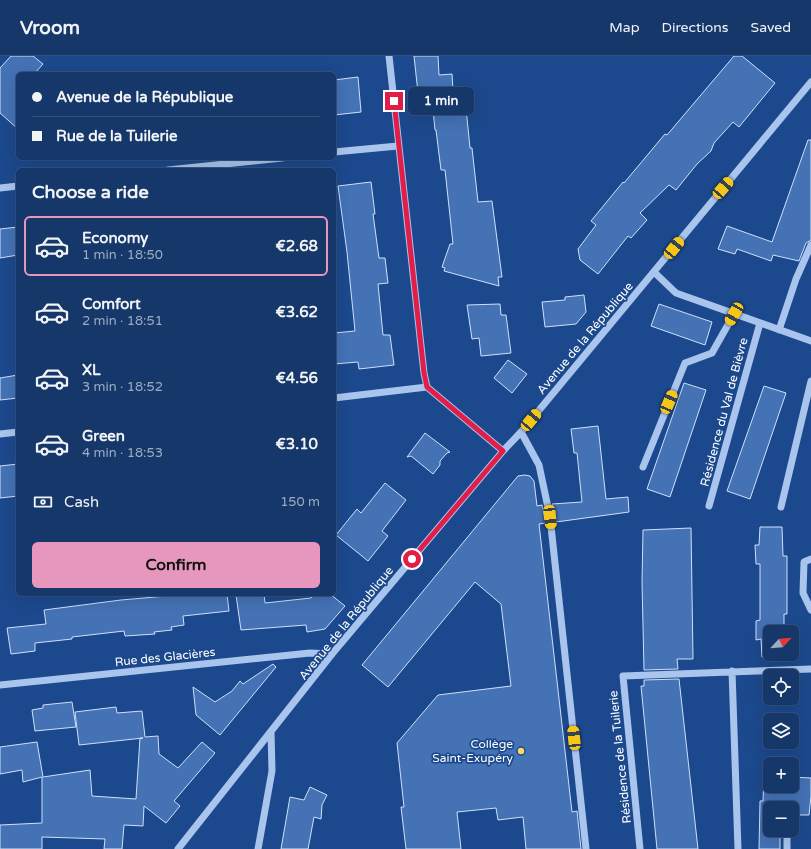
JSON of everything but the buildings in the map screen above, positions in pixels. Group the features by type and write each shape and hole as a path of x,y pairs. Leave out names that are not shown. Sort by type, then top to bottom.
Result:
{"street":[{"path":"389,56 424,373 427,387 503,451"},
{"name":"Avenue de la République","path":"178,849 332,654 503,451 521,432 811,82"},
{"path":"336,152 398,146"},
{"path":"187,168 263,160"},
{"path":"0,188 16,186"},
{"path":"780,330 796,279 811,245"},
{"path":"654,272 676,293 811,341"},
{"name":"Résidence du Val de Bièvre","path":"642,467 685,363 712,353 734,314"},
{"name":"Résidence du Val de Bièvre","path":"709,506 760,323"},
{"path":"781,507 811,381"},
{"path":"336,398 427,387"},
{"path":"0,434 16,432"},
{"path":"521,432 539,466 550,517 586,849"},
{"path":"811,559 804,562 804,593 811,610"},
{"name":"Rue des Glacières","path":"0,685 310,653 332,654"},
{"name":"Résidence de la Tuilerie","path":"640,849 623,676 811,669"},
{"path":"732,671 738,849"},
{"path":"258,849 272,771 271,732"},
{"path":"787,837 787,849"}],"place":[{"name":"Collège Saint-Exupéry","path":"521,751"}],"route":[{"path":"394,101 424,373 427,387 503,451 412,559"}]}
